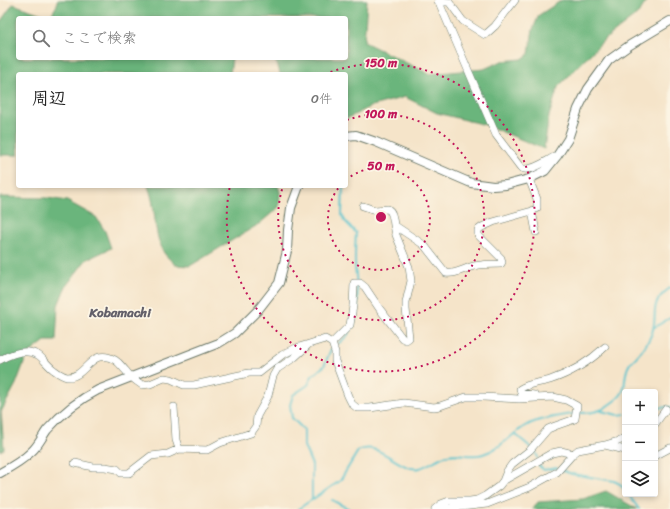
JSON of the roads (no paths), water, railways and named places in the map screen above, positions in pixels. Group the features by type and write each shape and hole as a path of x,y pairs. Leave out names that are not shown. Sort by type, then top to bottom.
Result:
{"street":[{"path":"438,0 449,2 463,21 485,35 495,26 515,0"},
{"path":"438,0 496,135 521,168 526,170 557,156"},
{"path":"348,136 356,135 376,142 471,183 493,186 506,185 529,179 545,171 557,156 568,139 578,110 588,88 609,60 670,20"},
{"path":"394,225 424,245 443,271 450,274 473,266 501,264 501,258 478,235 478,230 493,222 532,211 537,208 537,199 529,179"},
{"path":"0,473 20,462 33,451 58,418 80,399 98,390 219,343 235,333 258,310 279,282 287,251 291,208 298,188"},
{"path":"332,343 350,325 357,283 365,287 402,338 408,339 409,335 406,302 410,273 396,235 392,212 390,210 370,209 363,206"},
{"path":"532,211 536,232"},
{"path":"0,360 8,355 27,351 38,356 58,374 66,377 72,377 94,359 107,357 119,363 132,378 144,386 164,378 172,379 184,385 194,385 249,373 259,373 282,355 310,343 325,340 332,343 335,352 335,361 348,396 352,404 357,408 404,403 434,407 466,397 519,399 553,397"},
{"path":"75,463 93,467 105,467 122,473 129,473 151,456 168,454 179,448 207,450 220,443 251,433 256,426 257,416 268,396 273,376 277,369 295,357 310,343"},
{"path":"503,481 512,464 533,448 548,429 575,420 576,406 566,400 521,393 520,389 566,374 584,364 606,346"},
{"path":"174,407 176,440 179,448"},
{"path":"658,420 666,409"},
{"path":"443,509 487,504 530,487 558,471 572,454 578,450 622,440"},
{"path":"605,445 622,449"},
{"path":"658,455 670,448"},
{"path":"435,509 441,504 449,501 463,502 477,500 492,491 503,481 557,451 572,454"}],"waterway":[{"path":"343,188 342,215 345,221 356,233 355,260 358,301 357,314 353,325"},
{"path":"298,509 340,481 358,451 366,448 382,452 405,466 420,468 451,454 479,455 491,451 523,427 537,421 563,415 593,412 604,408 621,395 629,365 644,348 652,333 655,309 658,299 670,288"},
{"path":"653,328 670,318"},
{"path":"339,343 347,336 351,329"},
{"path":"312,499 312,465 304,446 304,430 292,418 290,405 293,395 308,385 312,376 324,366 331,349"},
{"path":"658,408 670,407"},
{"path":"601,411 618,415 622,414"},
{"path":"515,434 535,451 538,458"},
{"path":"539,463 539,466 544,470 557,468"},
{"path":"561,470 572,474 614,481 622,486"},
{"path":"630,497 639,509"},
{"path":"332,500 349,509"}],"district":[{"name":"Kobamachi","path":"120,312"}]}
